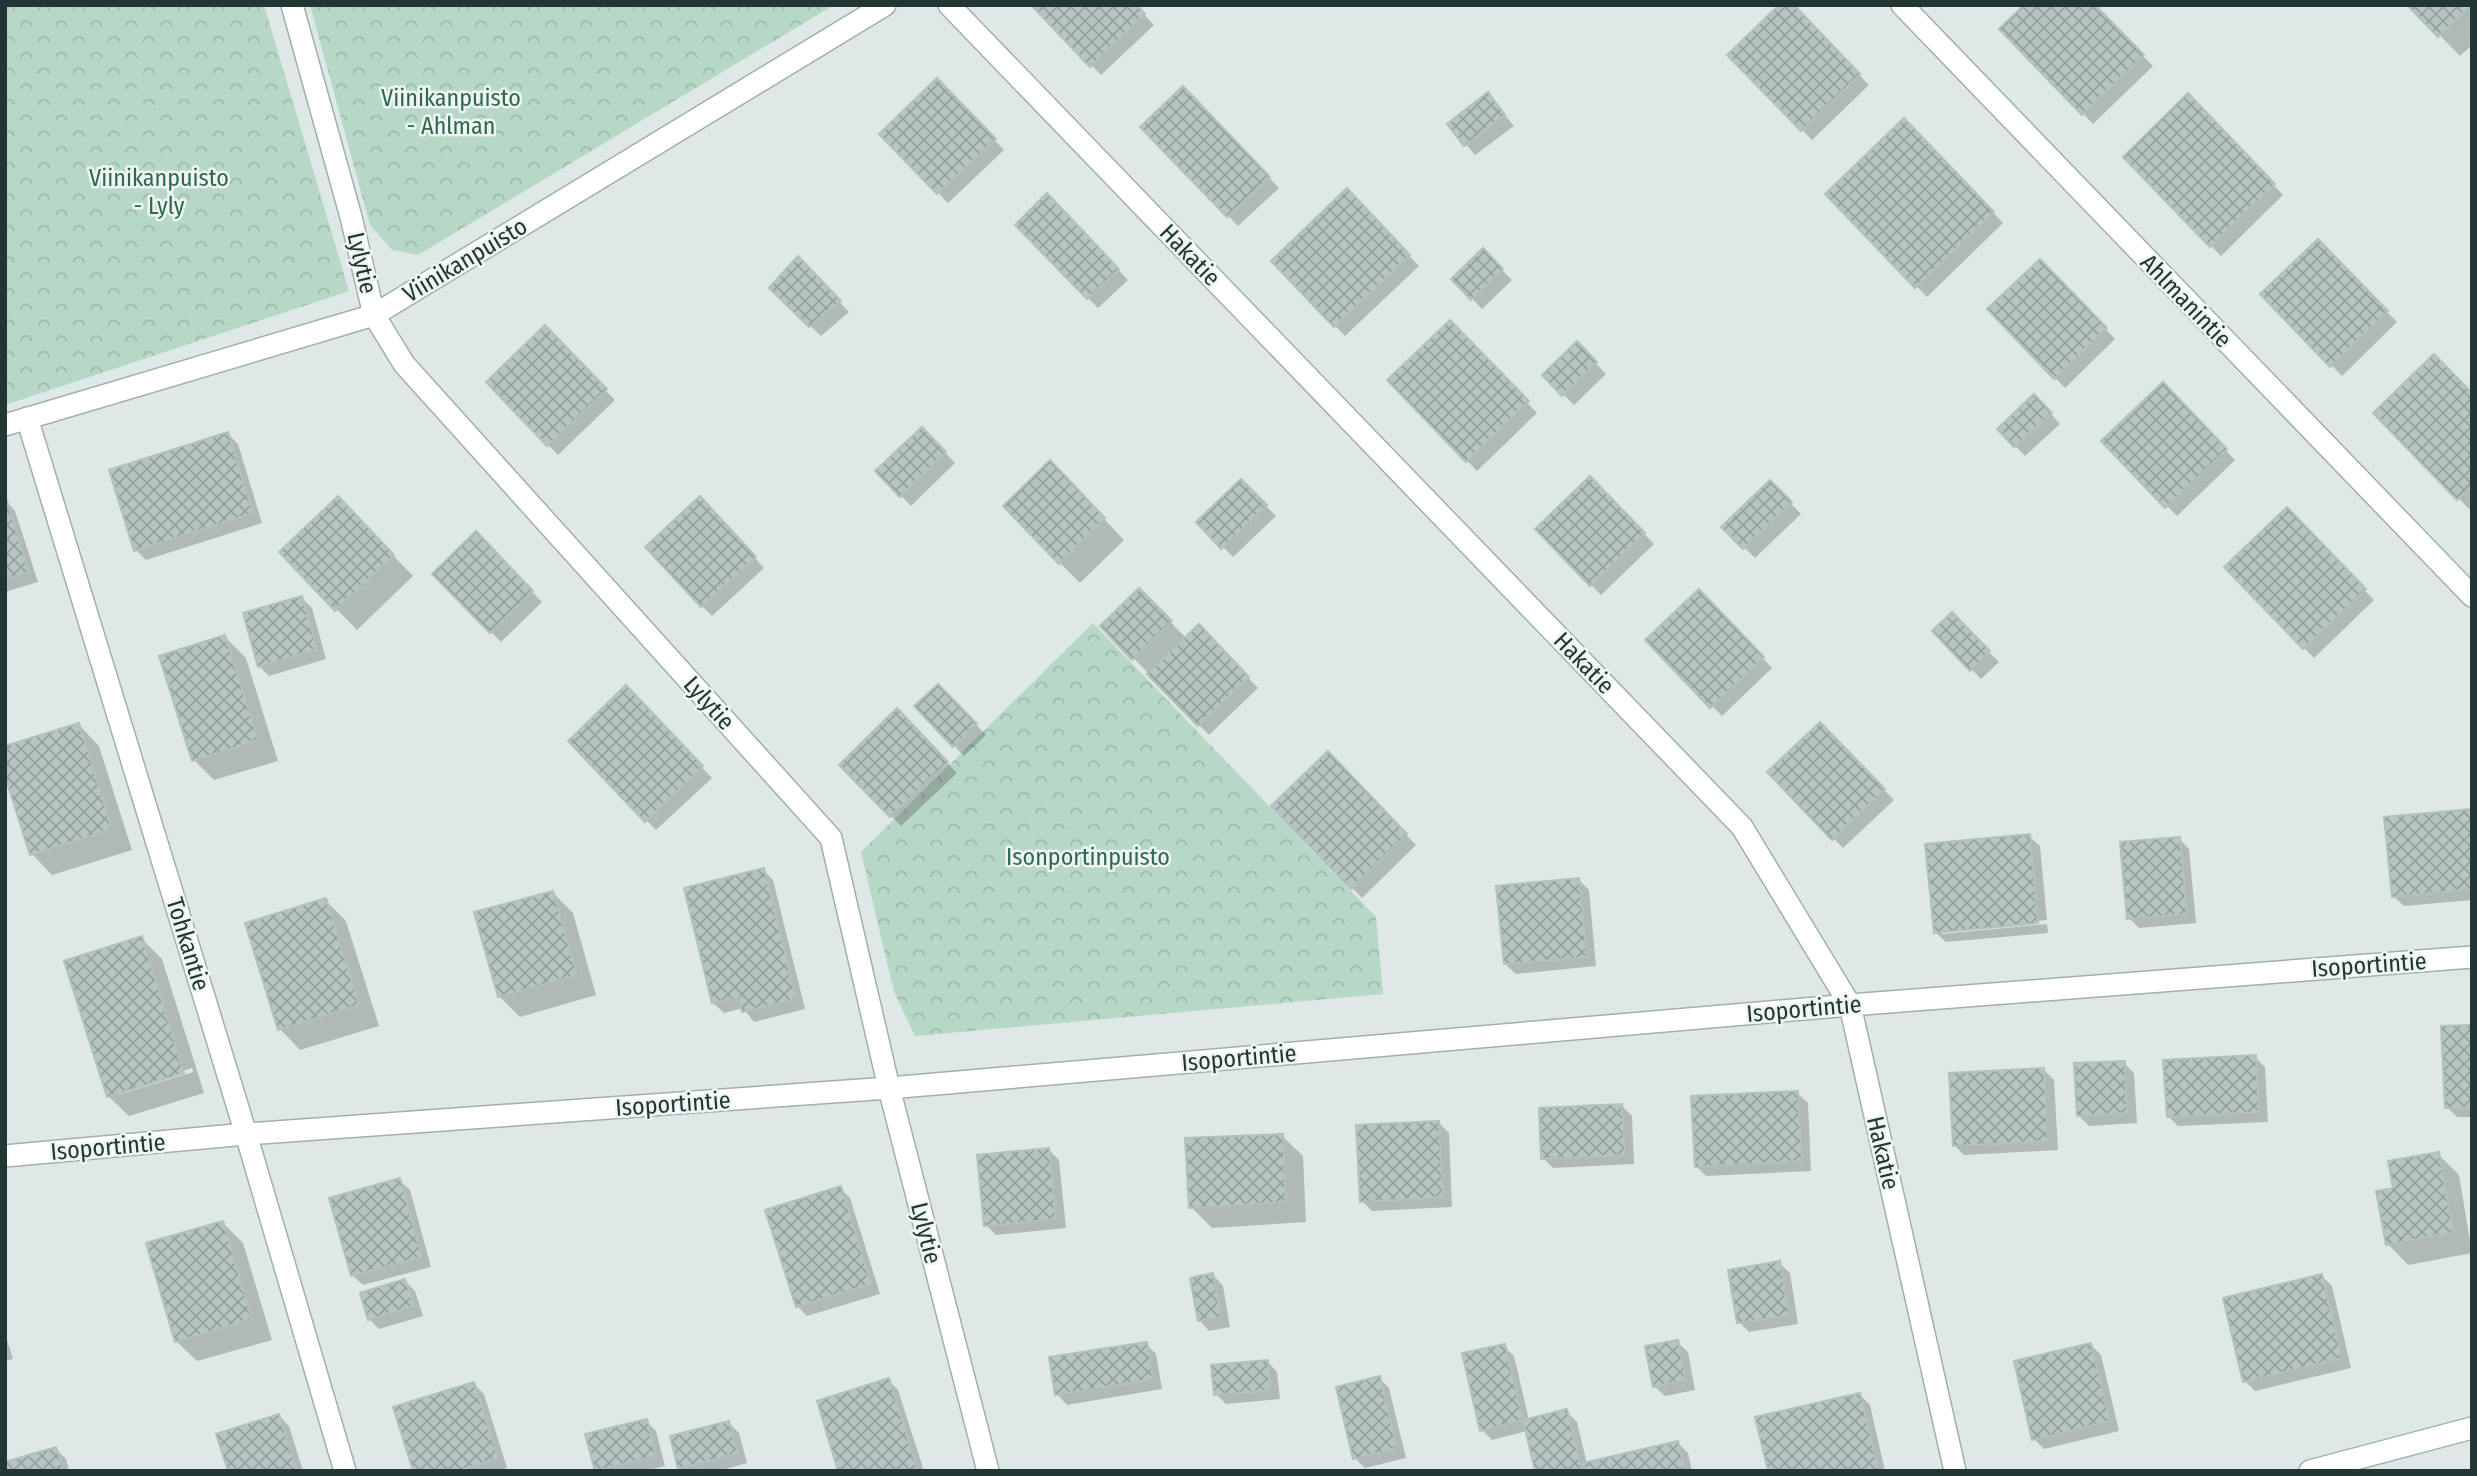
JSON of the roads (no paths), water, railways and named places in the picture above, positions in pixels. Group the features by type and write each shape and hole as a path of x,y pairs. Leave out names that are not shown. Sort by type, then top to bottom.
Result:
{"street":[{"name":"Lylytie","path":"292,5 351,217 374,315 404,364 831,838 889,1088 988,1471"},
{"name":"Viinikanpuisto","path":"5,425 374,315 885,5"},
{"name":"Hakatie","path":"949,5 1742,827 1850,1005 1955,1471"},
{"name":"Ahlmanintie","path":"1902,5 2472,596"},
{"name":"Tohkantie","path":"27,418 246,1135 345,1471"},
{"name":"Isoportintie","path":"5,1156 246,1135 889,1088 1850,1005 2472,957"},
{"path":"2310,1471 2472,1428"}],"park label":[{"name":"Viinikanpuisto - Ahlman","path":"451,112"},
{"name":"Viinikanpuisto - Lyly","path":"159,192"},
{"name":"Isonportinpuisto","path":"1088,857"}]}
